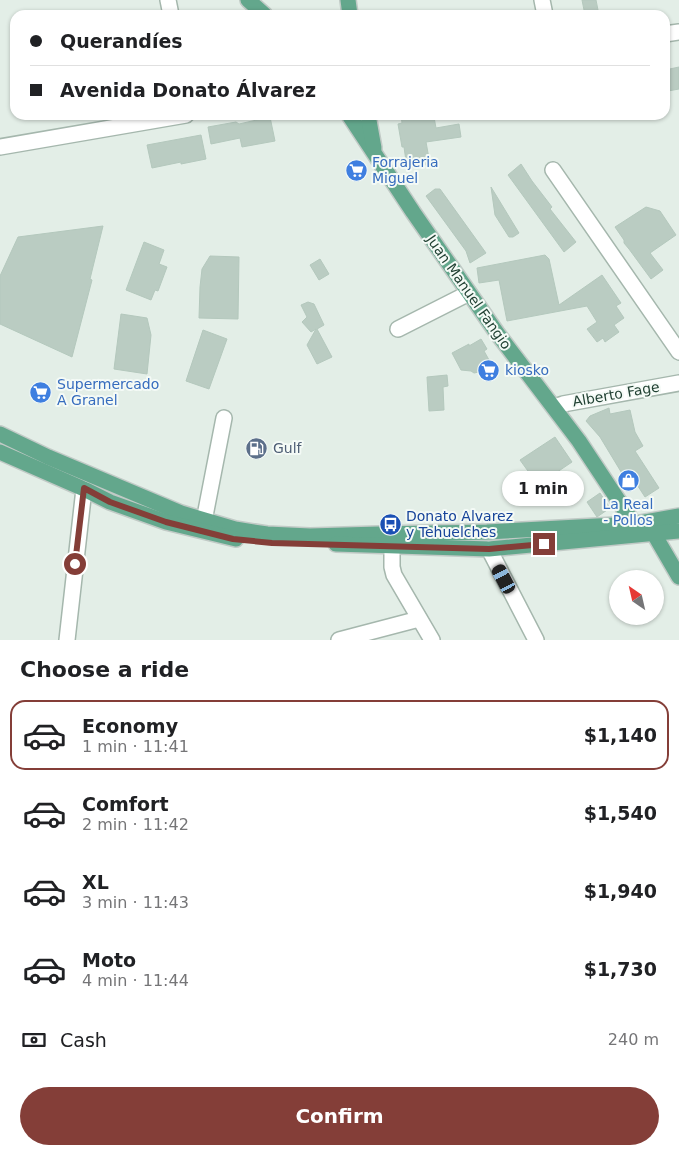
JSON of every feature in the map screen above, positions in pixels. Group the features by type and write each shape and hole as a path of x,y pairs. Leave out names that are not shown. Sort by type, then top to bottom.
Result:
{"main road":[{"path":"248,0 259,10"},
{"name":"Juan Manuel Fangio","path":"352,120 469,293 506,346 554,407 634,524"},
{"name":"Juan Manuel Fangio","path":"369,120 376,156"},
{"path":"0,434 56,461 181,514 235,529 267,534 310,536 487,532 634,524 679,516"},
{"path":"0,452 84,488 110,502 166,522 233,539 272,543 489,549 679,531"},
{"path":"634,524 654,534 679,577"}],"street":[{"path":"1,142 152,120"},
{"path":"553,170 679,352"},
{"path":"398,329 469,293"},
{"name":"Alberto Fage","path":"554,407 679,384"},
{"path":"204,520 224,418"},
{"path":"67,640 84,488"},
{"path":"392,546 394,575 432,640"},
{"path":"489,549 536,640"},
{"path":"339,640 419,619"}],"building":[{"path":"582,0 596,0 598,10 584,10"},
{"path":"679,67 679,89 670,91 670,69"},
{"path":"257,120 271,120 275,141 242,147 240,138 211,144 208,127 236,122 239,124"},
{"path":"402,120 435,120 436,128 459,124 461,137 426,142 430,164 407,168 398,124 402,123"},
{"path":"201,135 206,159 152,168 147,145"},
{"path":"521,164 552,207 550,209 576,242 564,252 508,175"},
{"path":"491,187 519,233 513,237 509,237 495,215"},
{"path":"435,189 440,189 486,253 470,263 466,251 426,196"},
{"path":"646,207 660,211 676,235 650,253 663,270 651,279 624,243 615,227"},
{"path":"103,226 90,279 92,280 72,357 0,324 0,276 18,237"},
{"path":"144,242 164,250 159,264 167,267 158,291 155,290 151,300 126,290"},
{"path":"545,255 549,259 559,305 602,275 621,303 616,306 624,318 614,325 619,332 605,342 603,338 597,342 587,329 597,322 587,306 507,321 499,280 479,283 477,268"},
{"path":"210,256 239,257 238,319 199,318 202,269"},
{"path":"320,259 329,274 319,280 310,265"},
{"path":"308,302 314,304 324,325 317,329 332,357 317,364 307,345 316,329 311,332 302,322 307,317 301,305"},
{"path":"121,314 147,318 151,335 147,374 114,369"},
{"path":"203,330 227,339 209,389 186,381"},
{"path":"481,339 487,349 484,351 493,367 481,373 461,370 452,353"},
{"path":"447,375 448,386 443,387 444,410 429,411 427,377"},
{"path":"609,408 610,414 630,410 635,432 643,446 635,451 659,488 645,497 632,477 626,480 600,437 586,421 590,416"},
{"path":"555,437 572,462 538,485 520,460"},
{"path":"600,493 610,508 597,517 587,502"}],"place":[{"name":"Forrajeria Miguel","path":"356,170"},
{"name":"kiosko","path":"489,370"},
{"name":"Supermercado A Granel","path":"41,392"},
{"name":"Gulf","path":"257,448"},
{"name":"La Real - Pollos","path":"628,481"},
{"name":"Donato Alvarez y Tehuelches","path":"390,524"}],"route":[{"path":"75,564 84,488 110,502 166,522 233,539 272,543 489,549 544,544"}]}
